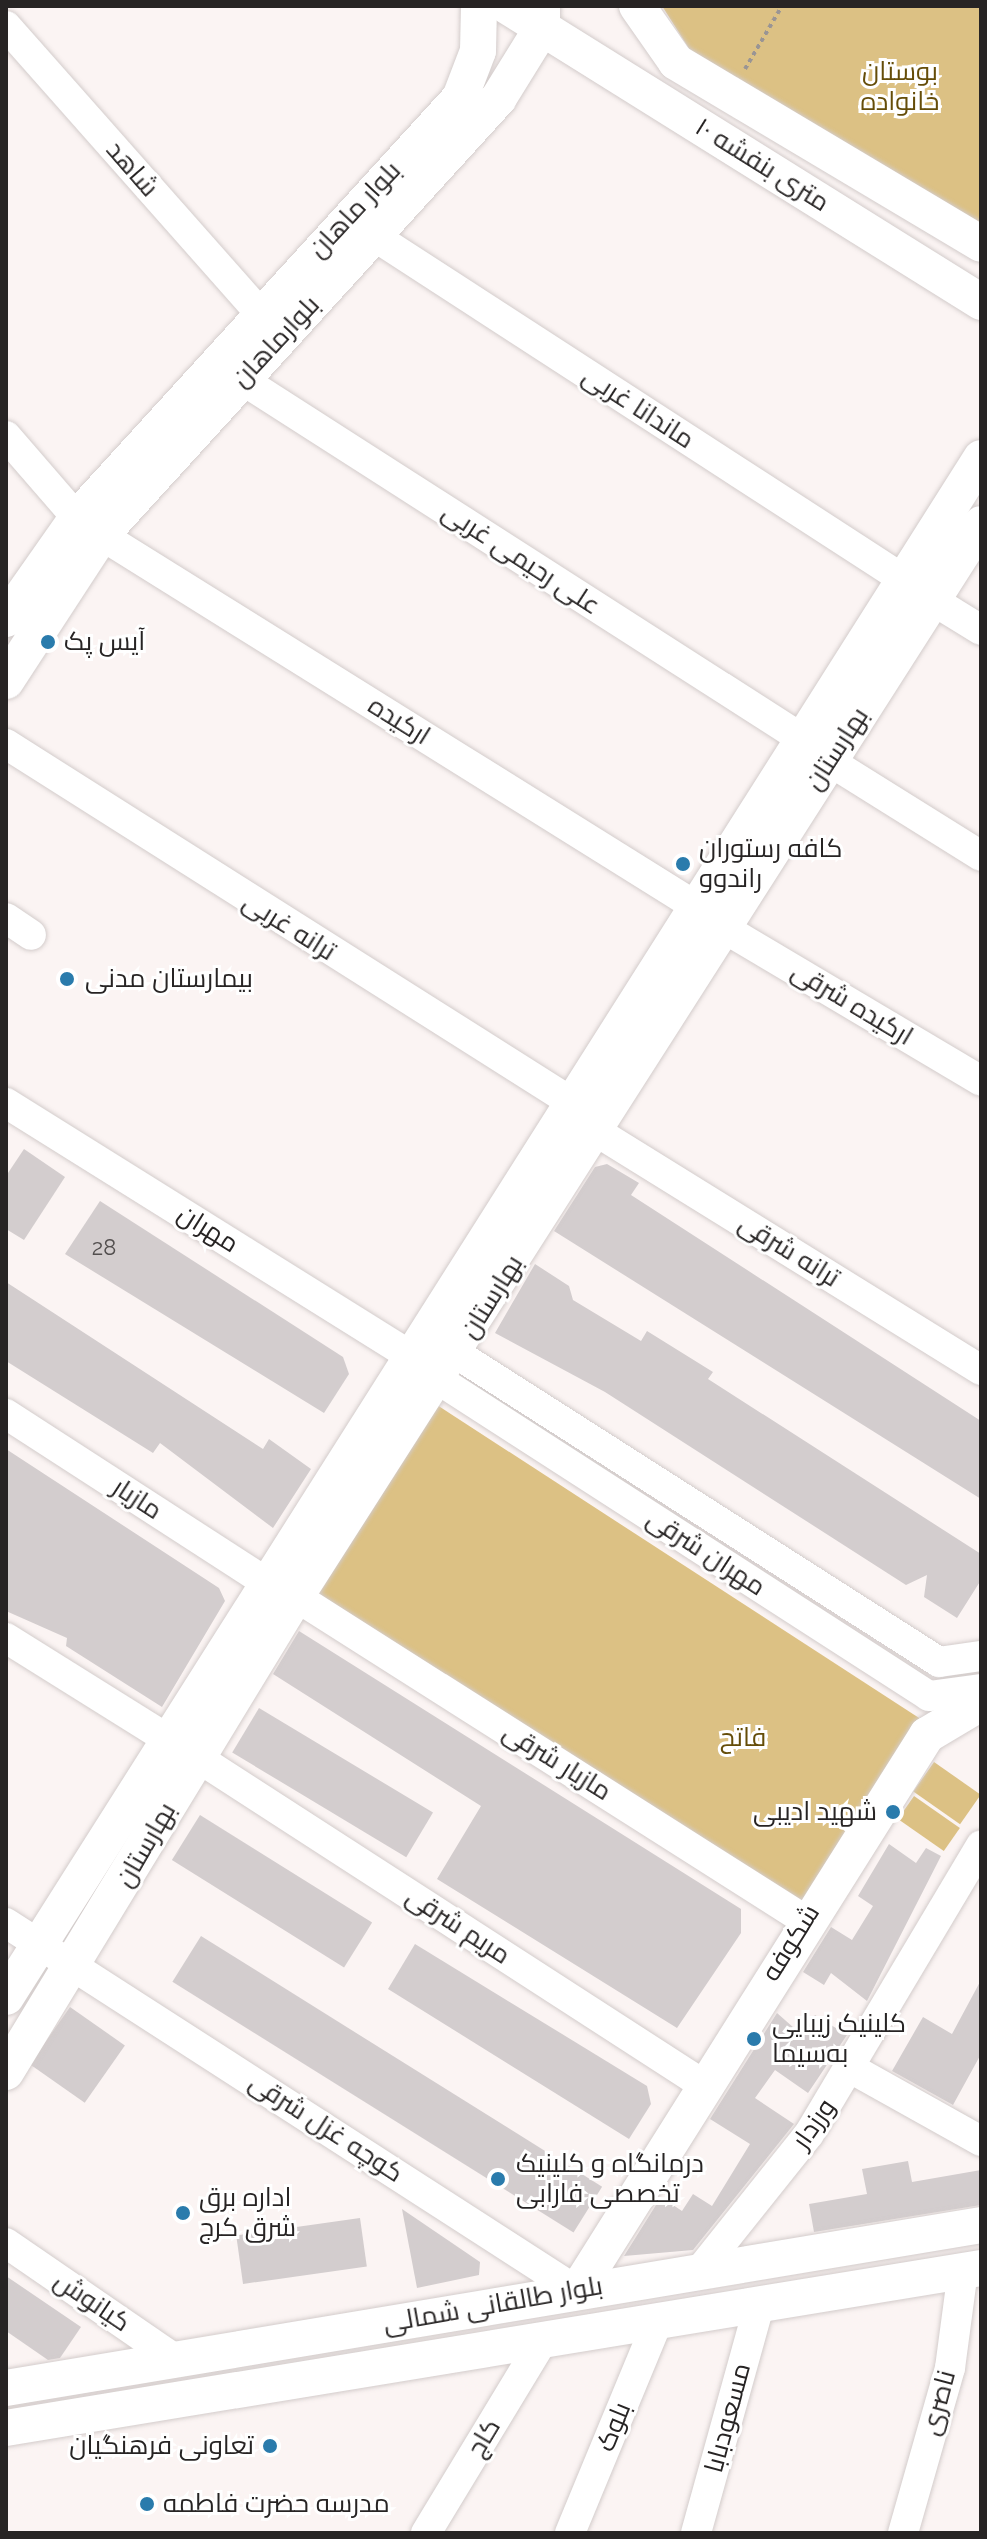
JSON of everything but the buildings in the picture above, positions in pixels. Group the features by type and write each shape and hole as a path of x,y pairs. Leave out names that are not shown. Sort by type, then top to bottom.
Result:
{"main road":[{"name":"بلوار ماهان","path":"6,619 89,526 259,312 460,98 473,71 479,6"},
{"name":"۱۰ متری بنفشه","path":"637,6 676,62 981,244"},
{"path":"473,71 505,46 526,13"},
{"name":"۱۰ متری بنفشه","path":"526,13 981,302"},
{"name":"بلوارماهان","path":"6,681 89,526 241,379 498,99 526,13"},
{"name":"بهارستان","path":"6,2072 76,1966 296,1596 448,1367 586,1118 709,917 801,738 981,458"},
{"name":"بهارستان","path":"709,917 829,761 981,524"},
{"name":"بهارستان","path":"6,1997 410,1355 586,1118"},
{"name":"شکوفه","path":"577,2291 805,1920 927,1735 981,1703"},
{"name":"بلوار طالقانی شمالی","path":"6,2388 178,2361 702,2268 981,2225"},
{"name":"بلوار طالقانی شمالی","path":"6,2428 541,2343 760,2302 972,2269"}],"street":[{"name":"شاهد","path":"6,26 259,312"},
{"name":"ماندانا غربی","path":"374,236 903,579"},
{"name":"علی رحیمی غربی","path":"241,379 801,738"},
{"name":"ارکیده","path":"6,436 89,526 709,917"},
{"path":"934,601 981,630"},
{"name":"ترانه غربی","path":"6,744 586,1118"},
{"path":"829,761 981,856"},
{"name":"ارکیده شرقی","path":"709,917 981,1081"},
{"name":"مهران","path":"6,1103 410,1355"},
{"name":"ترانه شرقی","path":"586,1118 981,1370"},
{"name":"مهران شرقی","path":"448,1367 939,1662 981,1656"},
{"name":"مهران شرقی","path":"448,1367 929,1696 981,1689"},
{"name":"مازیار","path":"6,1414 267,1583"},
{"name":"مازیار شرقی","path":"309,1605 805,1920"},
{"path":"6,1638 169,1740"},
{"name":"مریم شرقی","path":"212,1767 704,2085"},
{"name":"ورزدار","path":"702,2268 852,2069 981,1845"},
{"name":"کوچه غزل شرقی","path":"6,1923 577,2291"},
{"path":"852,2069 981,2141"},
{"name":"کیانوش","path":"6,2243 178,2361"},
{"name":"ناصری","path":"903,2533 950,2368 972,2269"},
{"name":"مسعودبابا","path":"696,2533 760,2302"},
{"path":"497,2305 502,2349"},
{"name":"بلوک","path":"570,2533 658,2321"},
{"name":"کاج","path":"426,2533 541,2343"}],"path":[{"path":"737,84 782,6"}],"green space":[{"name":"بوستان خانواده","path":"662,6 981,6 981,231 690,50"},
{"name":"فاتح","path":"437,1405 923,1720 797,1913 312,1598"},
{"path":"934,1762 981,1795 960,1824 913,1791"},
{"path":"914,1796 960,1828 944,1851 898,1819"}],"place":[{"name":"آیس پک","path":"48,642"},
{"name":"کافه رستوران راندوو","path":"683,864"},
{"name":"بیمارستان مدنی","path":"67,979"},
{"name":"شهید ادیبی","path":"893,1812"},
{"name":"کلینیک زیبایی به‌سیما","path":"754,2039"},
{"name":"درمانگاه و کلینیک تخصصی فارابی","path":"498,2179"},
{"name":"اداره برق شرق کرج","path":"183,2213"},
{"name":"تعاونی فرهنگیان","path":"270,2446"},
{"name":"مدرسه حضرت فاطمه","path":"147,2504"}]}
